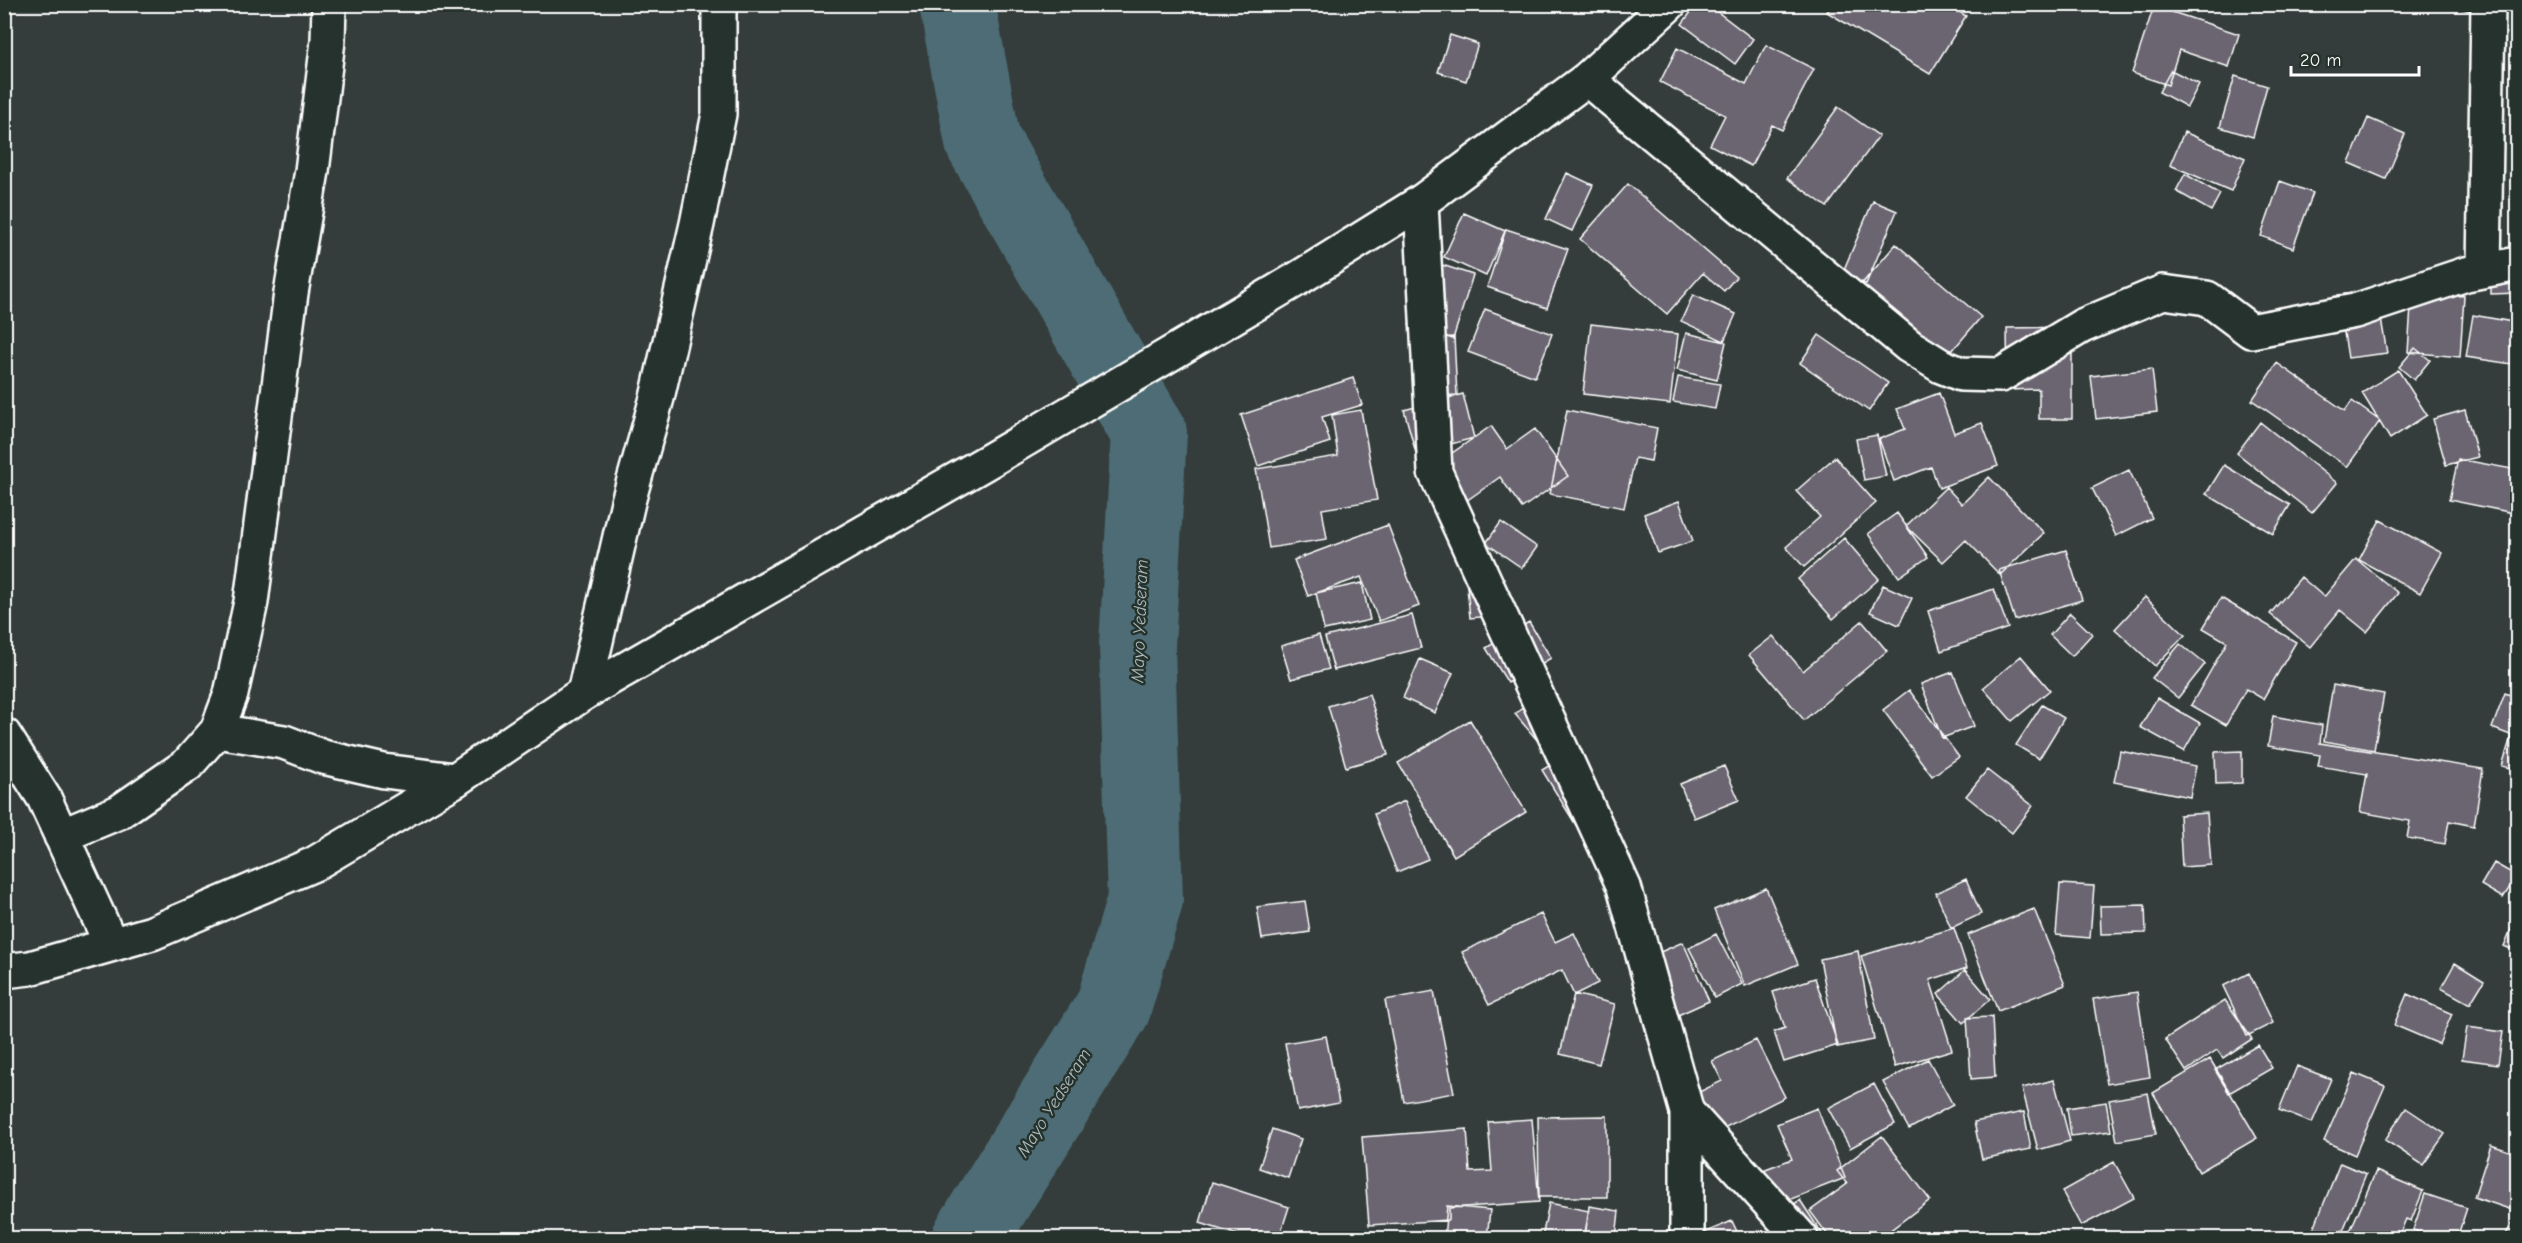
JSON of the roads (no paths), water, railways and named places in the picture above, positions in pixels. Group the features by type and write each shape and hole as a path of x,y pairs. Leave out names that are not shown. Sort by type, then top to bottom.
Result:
{"street":[{"path":"61,836 119,812 187,765 217,731 231,694 251,602 291,293 312,171 328,41 329,4"},
{"path":"584,693 628,502 657,398 700,213 719,114 719,4"},
{"path":"4,971 30,968 152,933 314,864 455,780 584,693 992,459 1294,281 1421,201 1587,79 1669,4"},
{"path":"2484,270 2488,4"},
{"path":"1587,79 1909,346 1941,366 1961,374 2001,375 2082,326 2163,292 2207,298 2251,331 2355,311 2466,274 2517,264"},
{"path":"1421,201 1435,472 1624,887 1687,1112 1687,1239"},
{"path":"217,731 284,742 323,757 384,771 455,780"},
{"path":"4,735 44,798 111,944"},
{"path":"1687,1112 1801,1239"}],"waterway":[{"name":"Mayo Yedseram","path":"957,4 983,142 1149,433 1137,646 1145,900 1113,1008 970,1238"}]}
